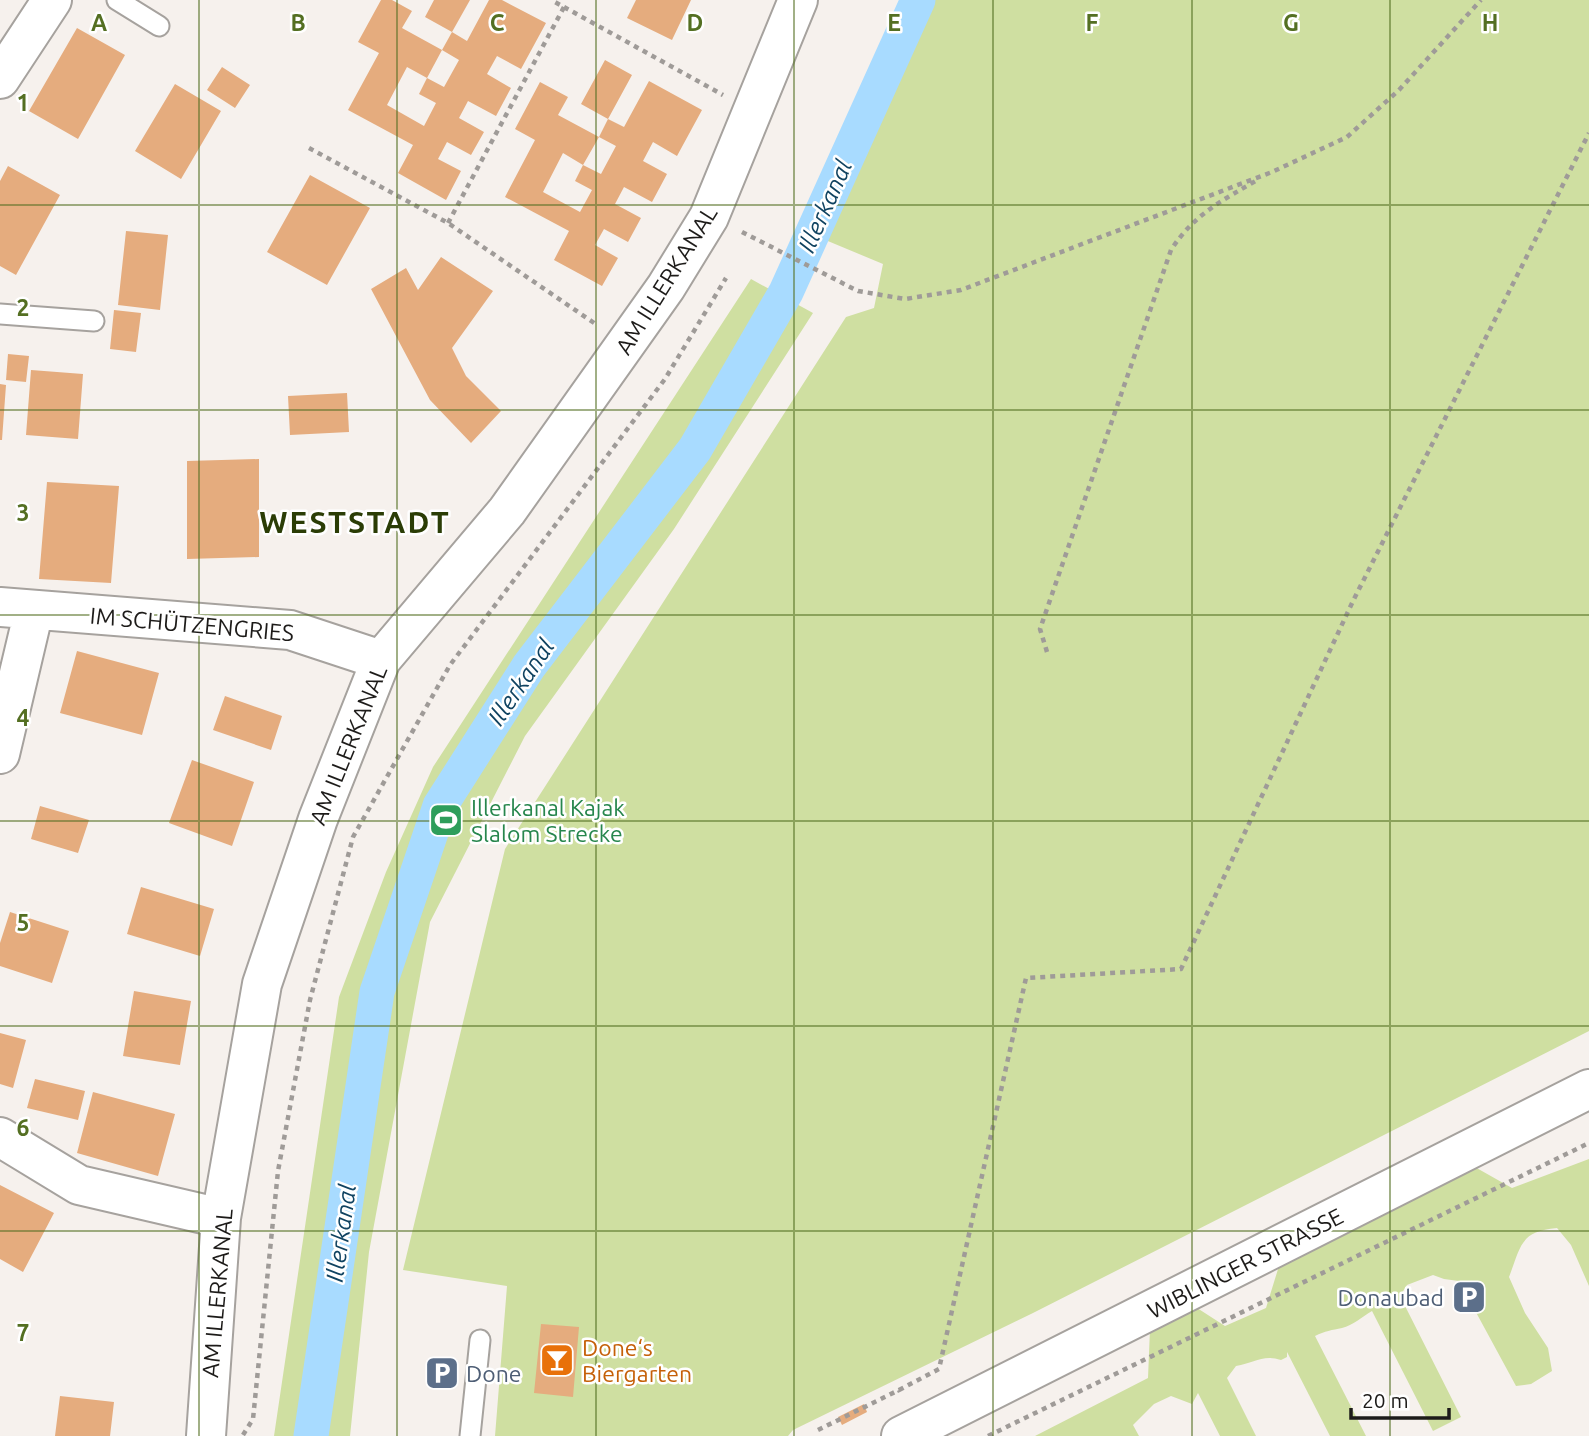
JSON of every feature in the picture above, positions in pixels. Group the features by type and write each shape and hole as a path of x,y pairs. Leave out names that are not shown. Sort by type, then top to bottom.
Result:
{"street":[{"path":"0,79 52,0"},
{"name":"AM ILLERKANAL","path":"206,1436 221,1218 262,984 318,819 380,660 507,510 626,346 709,217 798,0"},
{"path":"0,754 17,608"},
{"name":"IM SCHÜTZENGRIES","path":"17,608 290,630 380,660"},
{"name":"WIBLINGER STRASSE","path":"901,1436 1589,1089"},
{"path":"0,1137 79,1185 221,1218"}],"lane":[{"path":"117,0 159,26"},
{"path":"0,314 94,321"},
{"path":"470,1436 480,1340"}],"path":[{"path":"551,0 752,111"},
{"path":"1047,652 1040,629 1171,250 1183,231 1214,206 1272,172 1347,136 1399,90 1480,0"},
{"path":"448,223 564,7"},
{"path":"899,1390 939,1369 1026,978 1181,969 1353,601 1589,133"},
{"path":"309,148 448,223 626,346"},
{"path":"745,234 858,291 905,299 961,290 1272,172"},
{"path":"242,1436 253,1419 278,1171 310,1000 353,837 450,664 665,379 726,278"},
{"path":"988,1436 1589,1143"}],"green space":[{"path":"930,0 1589,0 1589,1031 1033,1313 793,1430 788,1436 495,1436 507,1286 403,1270 505,849 846,317 874,308 883,264 823,239"},
{"name":"Illerkanal Kajak Slalom Strecke","path":"751,279 813,313 674,529 525,736 430,922 369,1252 350,1436 274,1436 339,997 386,872 433,767"},
{"path":"1589,1159 1589,1286 1571,1245 1557,1228 1536,1233 1524,1242 1509,1277 1525,1313 1548,1348 1552,1371 1531,1384 1516,1386 1459,1281 1433,1275 1407,1285 1400,1296 1461,1417 1433,1431 1372,1311 1346,1327 1315,1336 1366,1436 1330,1436 1287,1352 1287,1357 1281,1360 1264,1358 1236,1366 1227,1378 1256,1436 1220,1436 1198,1393 1192,1404 1171,1396 1154,1404 1133,1425 1139,1436 1035,1436 1148,1378 1150,1329 1194,1306 1225,1326 1266,1308 1283,1253 1466,1162 1512,1188"}],"building":[{"path":"381,0 392,0 412,11 402,28 442,50 452,32 467,41 489,0 502,0 546,23 521,69 497,56 487,74 511,88 496,116 468,101 459,118 484,132 471,155 447,142 438,159 461,171 446,200 398,173 413,145 348,110 379,53 358,42","holes":["442,50 459,60 444,87 427,78","407,67 427,78 419,94 436,103 424,126 387,105"]},
{"path":"434,0 470,0 452,32 425,17"},
{"path":"636,0 691,0 672,40 627,18"},
{"path":"77,28 125,55 78,139 29,111"},
{"path":"605,60 632,75 608,119 581,104"},
{"path":"222,67 250,85 235,108 207,90"},
{"path":"649,81 702,110 677,156 653,142 643,161 667,174 652,202 624,187 615,204 641,218 628,242 604,229 595,245 618,258 602,286 554,260 569,231 505,197 535,140 515,129 540,82 568,97 558,115 599,137 608,119 624,127","holes":["599,137 616,146 601,174 583,165","563,153 583,165 575,181 592,190 580,212 543,192"]},
{"path":"175,84 221,111 181,179 135,151"},
{"path":"8,166 60,195 16,275 0,266 0,181"},
{"path":"310,175 370,208 327,285 267,252"},
{"path":"126,231 168,235 160,310 118,305"},
{"path":"441,257 493,291 452,348 466,376 501,411 471,443 430,400 371,289 406,268 418,290"},
{"path":"114,310 141,313 136,352 110,349"},
{"path":"8,354 29,356 26,382 6,380"},
{"path":"31,370 83,374 78,439 26,435"},
{"path":"0,384 6,385 2,440 0,440"},
{"path":"347,393 349,432 290,435 288,396"},
{"path":"259,459 259,557 187,559 187,461"},
{"path":"47,482 119,486 111,583 39,579"},
{"path":"77,651 159,673 142,735 60,713"},
{"path":"225,696 282,716 271,750 213,730"},
{"path":"192,760 254,782 232,846 169,823"},
{"path":"40,806 89,820 78,853 31,839"},
{"path":"141,887 214,909 200,956 127,934"},
{"path":"10,912 69,931 52,983 0,966 0,943"},
{"path":"134,991 191,1001 180,1065 123,1056"},
{"path":"0,1033 26,1040 13,1088 0,1084"},
{"path":"35,1079 85,1091 78,1120 27,1108"},
{"path":"93,1092 175,1114 158,1176 77,1153"},
{"path":"0,1185 54,1213 23,1272 0,1259"},
{"name":"Done‘s Biergarten","path":"541,1324 579,1327 573,1397 534,1393"},
{"path":"60,1396 114,1402 110,1436 55,1436"},
{"path":"864,1404 867,1412 842,1425 838,1417"}],"waterway":[{"name":"Illerkanal","path":"311,1436 377,992 440,806 529,666 695,449 786,292 918,0"}],"place":[{"name":"Illerkanal Kajak Slalom Strecke","path":"446,820"},
{"name":"Donaubad","path":"1469,1297"},
{"name":"Done‘s Biergarten","path":"557,1360"},
{"name":"Done","path":"442,1373"}],"district":[{"name":"WESTSTADT","path":"355,522"}]}
